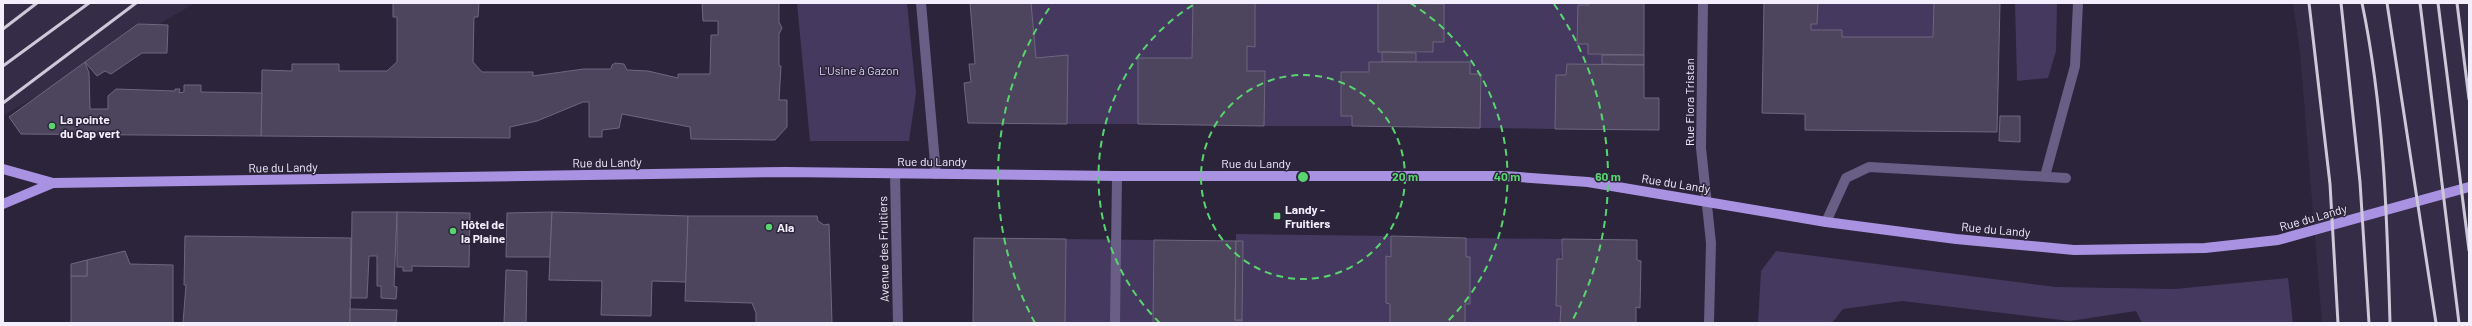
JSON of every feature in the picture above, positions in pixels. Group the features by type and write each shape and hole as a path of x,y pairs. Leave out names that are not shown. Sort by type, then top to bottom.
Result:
{"main road":[{"name":"Rue du Landy","path":"3,169 53,183 786,172 1117,176 1504,176 1588,182 1826,222 1956,238 2074,250 2204,248 2278,240 2469,187"},
{"name":"Rue du Landy","path":"3,204 53,183"}],"street":[{"path":"921,3 936,174"},
{"name":"Rue Flora Tristan","path":"1703,3 1702,148 1711,243 1709,323"},
{"path":"2045,176 2076,66 2078,3"},
{"path":"1826,222 1846,178 1869,167 2066,178"},
{"name":"Avenue des Fruitiers","path":"895,174 898,323"},
{"path":"1115,323 1117,176"}],"shaded area":[{"path":"3,3 195,3 3,116"},
{"path":"2293,3 2469,3 2469,323 2322,323 2300,53"}],"green space":[{"name":"L'Usine à Gazon","path":"797,3 907,3 916,93 909,141 810,141"},
{"path":"1031,3 1193,3 1192,58 1139,58 1138,124 1067,124 1068,56 1036,58"},
{"path":"1255,3 1378,3 1378,52 1382,52 1382,62 1369,62 1369,72 1341,72 1341,115 1352,116 1352,126 1264,126 1265,72 1247,71 1247,46 1255,46"},
{"path":"1433,3 1589,3 1589,5 1578,5 1577,43 1588,44 1589,54 1602,55 1602,64 1567,64 1566,75 1556,75 1555,129 1480,128 1481,74 1470,74 1470,62 1416,62 1416,53 1433,52 1433,42 1444,41 1444,4"},
{"path":"1818,3 1934,3 1933,37 1842,37 1841,30 1811,30 1811,24 1817,24"},
{"path":"2015,3 2057,3 2056,51 2048,78 2017,81"},
{"path":"1236,234 1391,236 1391,257 1386,257 1386,303 1390,304 1390,323 1242,323 1243,242 1236,241"},
{"path":"1466,238 1562,239 1556,306 1561,306 1560,323 1465,323 1465,304 1470,304 1470,258 1466,257"},
{"path":"1066,239 1154,240 1153,323 1065,323"},
{"path":"1776,251 2056,287 2175,289 2288,278 2293,323 2142,323 2136,311 2070,321 1902,301 1843,309 1832,323 1758,323 1761,271"}],"building":[{"path":"393,3 479,3 478,17 474,17 473,62 482,72 533,72 533,76 584,69 611,69 612,65 615,63 624,64 627,70 648,71 678,78 678,74 710,74 711,35 718,35 718,21 703,21 702,3 779,3 779,22 782,28 779,34 779,66 781,66 779,100 787,100 787,127 775,140 691,139 690,127 622,114 619,128 602,130 602,137 589,137 589,102 583,102 537,121 510,127 510,138 261,136 262,70 292,71 292,64 339,64 339,71 387,71 397,62 397,17 393,17"},
{"path":"970,3 1031,3 1036,58 1068,55 1067,124 968,123 964,83 971,82 969,64 975,64"},
{"path":"1193,3 1255,3 1255,47 1247,46 1247,71 1265,71 1264,126 1138,124 1138,58 1192,58"},
{"path":"1378,3 1444,4 1444,42 1433,42 1433,52 1378,52"},
{"path":"1589,3 1644,3 1644,55 1588,54 1588,44 1577,44 1578,5 1589,5"},
{"path":"1764,3 1818,3 1817,24 1811,24 1811,30 1842,30 1842,37 1933,37 1934,3 2000,3 1997,132 1805,130 1805,114 1762,113"},
{"path":"138,24 168,25 167,53 142,53 111,74 105,71 97,76 85,62"},
{"path":"1382,52 1416,53 1416,62 1382,62"},
{"path":"1602,55 1644,55 1644,65 1602,64"},
{"path":"85,62 89,73 90,109 108,109 108,96 116,89 175,91 175,89 180,89 179,93 184,92 184,85 201,85 201,92 262,93 261,136 21,134 9,117"},
{"path":"1369,62 1470,62 1470,74 1481,74 1480,128 1352,126 1352,116 1341,116 1341,72 1369,72"},
{"path":"1567,64 1644,65 1644,98 1659,98 1659,130 1555,129 1556,75 1566,75"},
{"path":"2000,116 2020,116 2020,142 1999,141"},
{"path":"352,212 397,212 394,286 397,287 396,299 381,298 381,286 377,286 377,256 369,256 367,298 351,298"},
{"path":"397,212 470,213 469,267 412,266 412,271 403,271 403,267 397,267"},
{"path":"552,212 550,257 506,257 507,213"},
{"path":"552,212 688,216 686,282 652,281 651,316 601,315 602,281 549,280"},
{"path":"688,216 817,216 818,221 824,225 829,224 832,323 756,323 756,313 752,303 685,301"},
{"path":"185,236 351,238 350,323 183,323 186,285 184,285"},
{"path":"1391,236 1466,238 1466,257 1470,257 1470,304 1465,304 1465,323 1390,323 1390,304 1386,303 1386,256 1391,257"},
{"path":"974,238 1066,239 1065,323 973,323"},
{"path":"1562,239 1637,240 1637,260 1641,261 1640,308 1636,307 1636,323 1560,323 1561,306 1556,306 1557,259 1562,259"},
{"path":"1154,240 1236,241 1235,320 1242,320 1242,323 1153,323"},
{"path":"1236,241 1243,241 1242,320 1235,320"},
{"path":"125,251 130,264 173,265 173,323 71,323 71,276 87,276 87,260"},
{"path":"87,260 87,276 71,276 71,264"},
{"path":"506,270 527,271 526,323 504,323"},
{"path":"350,309 397,310 396,323 350,323"}],"railway":[{"path":"3,29 37,3"},
{"path":"3,66 89,3"},
{"path":"3,103 136,3"},
{"path":"2309,3 2330,184 2338,323"},
{"path":"2341,3 2360,182 2369,323"},
{"path":"2362,3 2380,122 2386,202 2390,323"},
{"path":"2387,3 2436,323"},
{"path":"2420,3 2459,323"},
{"path":"2438,3 2469,250"},
{"path":"2457,3 2469,99"}],"place":[{"name":"La pointe du Cap vert","path":"52,126"},
{"name":"Landy - Fruitiers","path":"1277,216"},
{"name":"Ala","path":"769,227"},
{"name":"Hôtel de la Plaine","path":"453,231"}]}
